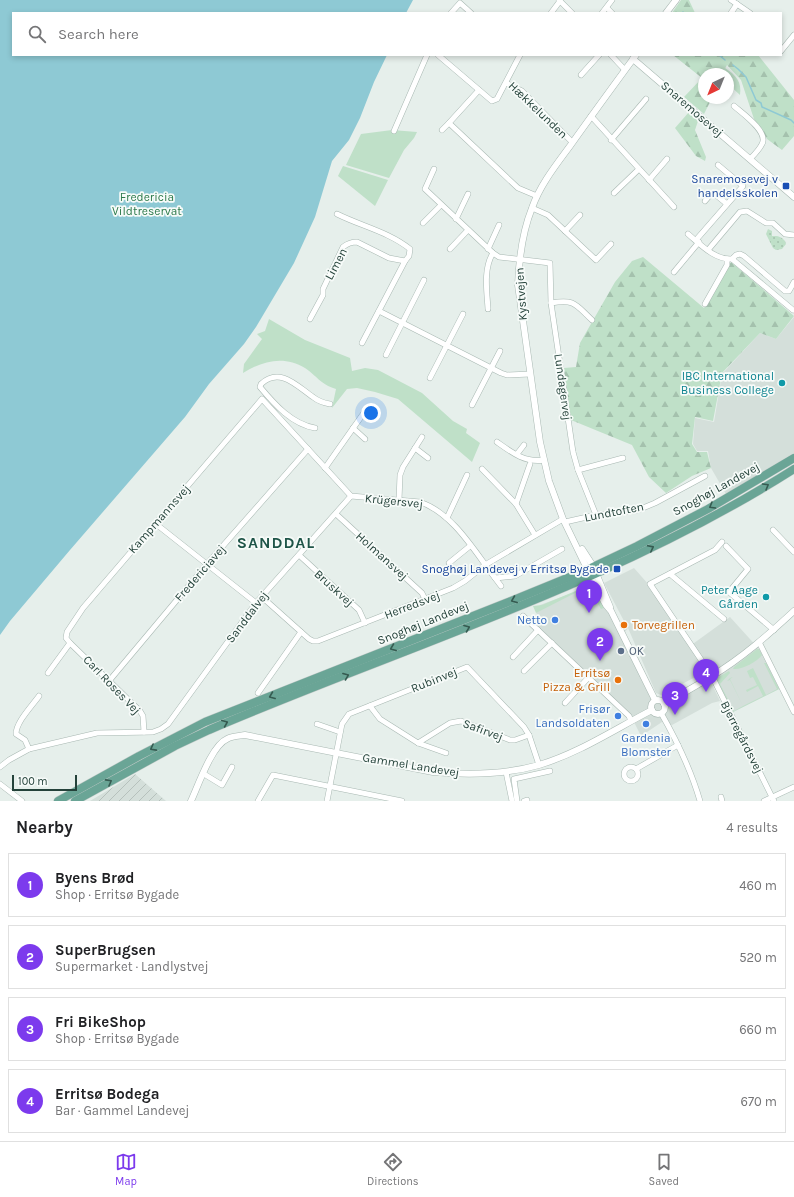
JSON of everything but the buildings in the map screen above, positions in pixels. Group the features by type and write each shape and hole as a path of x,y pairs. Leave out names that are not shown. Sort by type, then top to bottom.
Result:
{"main road":[{"name":"Snoghøj Landevej","path":"75,801 175,746 209,730 536,600 708,509 794,458"},
{"name":"Snoghøj Landevej","path":"58,801 145,752 205,722 511,601 592,571 685,531 794,469"}],"street":[{"path":"552,12 560,0 571,12"},
{"path":"603,12 612,0"},
{"path":"667,12 676,0"},
{"path":"731,0 749,12"},
{"path":"452,12 460,3 470,12"},
{"path":"732,12 737,4"},
{"path":"607,8 611,12"},
{"path":"782,50 794,35"},
{"path":"394,131 427,56"},
{"path":"439,56 492,101 497,99 506,83"},
{"name":"Hækkelunden","path":"520,56 506,83 522,91 572,142"},
{"path":"582,74 598,56"},
{"path":"612,56 625,70"},
{"name":"Kystvejen","path":"635,57 550,173 537,196 523,238 519,259 518,285 530,374 544,460 550,483 564,521 592,571 606,605 655,700"},
{"name":"Snaremosevej","path":"635,57 794,197"},
{"path":"442,130 479,90"},
{"path":"611,140 646,99"},
{"path":"734,106 754,123 763,137 763,143 750,159"},
{"path":"591,116 611,140 674,206"},
{"path":"449,123 518,188 537,196"},
{"path":"649,180 666,159"},
{"path":"674,272 697,241 743,186 718,165"},
{"path":"434,169 425,189 493,254 499,257 519,259"},
{"path":"614,193 639,169"},
{"path":"456,219 468,194"},
{"path":"705,201 710,195 716,195 727,204"},
{"path":"423,223 441,205"},
{"path":"532,208 548,215 596,260 611,244"},
{"path":"708,250 740,212 744,211 766,223 773,223 785,234 794,235"},
{"path":"337,214 356,224 377,230 407,246 411,252 362,343"},
{"path":"565,231 580,215"},
{"path":"488,249 499,226"},
{"path":"450,249 468,230"},
{"path":"688,234 716,256 730,259 794,310"},
{"name":"Limen","path":"310,320 323,295 323,289 343,248 347,244 357,242 385,256 405,261"},
{"path":"488,310 488,261 493,254"},
{"path":"705,304 730,259 740,254 785,291 789,291 794,282"},
{"name":"Lundagervej","path":"519,259 550,263 551,303 573,452 578,470 596,516"},
{"path":"386,355 424,280"},
{"path":"551,303 566,301 571,302 592,320"},
{"path":"379,311 507,375 530,374"},
{"path":"430,378 463,314"},
{"path":"472,405 500,351"},
{"path":"316,428 308,427 292,420 260,387 261,384 264,381 274,377 286,378 321,402 330,404"},
{"name":"Krügersvej","path":"262,399 351,496 420,502 428,505 447,518 501,586"},
{"name":"Kampmannsvej","path":"70,643 66,638 66,632 83,608 262,399"},
{"path":"325,468 368,407"},
{"path":"287,426 292,420"},
{"path":"353,428 365,439"},
{"path":"399,500 400,475 403,467 422,437"},
{"path":"497,442 522,458 535,462 544,460"},
{"path":"517,454 524,444"},
{"path":"415,448 428,458"},
{"name":"Fredericiavej","path":"109,680 207,564 308,449"},
{"path":"578,470 623,458"},
{"path":"516,504 530,464"},
{"path":"482,469 516,504 535,535"},
{"path":"447,518 467,474"},
{"name":"Lundtoften","path":"564,521 638,510 655,503 705,476"},
{"name":"Sanddalvej","path":"0,767 9,760 29,749 97,733 153,732 168,724 256,604 351,496"},
{"name":"Holmansvej","path":"336,514 422,593 425,599"},
{"name":"Herredsvej","path":"262,597 301,632 313,641 318,641 453,588 465,581 485,565 535,535 564,521"},
{"path":"156,524 256,604"},
{"path":"773,530 794,552"},
{"path":"722,542 715,550 670,574 724,619"},
{"path":"449,563 470,546"},
{"path":"726,546 748,569 729,592 774,630"},
{"path":"496,578 515,576 562,550"},
{"name":"Bruskvej","path":"299,556 359,610 365,623"},
{"name":"Bjerregårdsvej","path":"670,574 650,584 712,676 773,799"},
{"path":"664,704 712,676 759,642 794,611"},
{"path":"523,616 628,716 631,721"},
{"path":"513,657 538,630"},
{"path":"258,693 301,632"},
{"path":"759,642 794,712"},
{"path":"48,673 70,643"},
{"name":"Carl Roses Vej","path":"70,643 140,711 143,716 144,732"},
{"path":"524,671 552,643"},
{"name":"Rubinvej","path":"327,801 342,724 349,714 467,667 524,727 529,735 539,765"},
{"path":"565,703 588,678"},
{"path":"29,749 27,742 16,734 16,730 19,723 39,696"},
{"path":"661,713 655,713 652,710 651,704 655,700 660,700 664,704"},
{"path":"661,713 664,709 664,704"},
{"path":"370,706 380,719 418,744 446,753"},
{"name":"Gammel Landevej","path":"191,801 219,744 234,736 245,735 445,773 482,774 506,772 539,765 572,752 652,710"},
{"path":"661,713 678,744 691,773 700,801"},
{"name":"Safirvej","path":"418,744 455,721 461,721 510,740 515,740 529,735"},
{"path":"317,724 340,732"},
{"path":"636,769 678,744"},
{"path":"204,774 222,785 232,768"},
{"path":"517,801 514,779 550,771"},
{"path":"506,772 512,801"},
{"path":"258,801 273,775 402,801"},
{"path":"0,784 22,801"},
{"path":"764,801 773,799 794,787"}],"shaded area":[{"path":"794,317 794,453 726,494 711,468 708,451 697,451 693,444 695,418 714,422 722,374 760,333 776,339"},
{"path":"634,568 649,585 690,646 730,617 759,649 779,689 733,712 717,680 705,672 661,695 656,693 628,628 621,637 650,697 668,706 710,680 720,701 712,703 672,725 662,722 641,736 631,716 533,622 540,605 575,592 591,588 619,623 624,621 604,583"},
{"path":"135,774 166,801 90,801"}],"green space":[{"path":"681,0 689,0 695,12 673,12"},
{"path":"674,56 759,56 794,100 794,136 782,150 767,139 754,119 741,80 734,72 734,68 730,68 727,65 725,68 698,68 698,75"},
{"path":"734,75 740,86 740,95 734,90"},
{"path":"698,82 698,104 709,104 704,114 684,97"},
{"path":"689,112 698,121 695,130 706,157 705,161 696,156 675,128"},
{"path":"392,130 417,132 404,150 389,178 346,165 361,134"},
{"path":"343,166 388,180 375,206 338,176"},
{"path":"768,229 772,231 772,236 782,238 785,241 786,244 782,249 776,250 773,248 766,234"},
{"path":"643,257 704,308 731,262 794,316 776,339 760,333 722,373 713,421 695,417 692,444 697,452 707,452 711,468 692,476 666,493 649,477 632,445 571,420 564,368 576,367 580,343 615,282 632,261"},
{"path":"269,319 305,340 350,358 352,371 365,368 378,370 422,393 453,421 467,429 466,433 480,443 472,462 398,399 357,388 347,389 332,408 336,389 326,385 305,368 297,364 273,361 258,365 243,373 244,364 262,339 257,334 265,331"},
{"path":"590,585 596,592 604,608 601,609 592,594 586,597 582,593 578,594 577,592 536,613 533,606 542,605"},
{"path":"759,649 762,655 757,660 745,667 733,669 734,667"},
{"path":"764,663 766,663 779,689 733,712 717,678 729,671 730,673 720,684 734,711 763,696 758,686 747,692 746,690 757,685 753,677 750,678 747,671 753,668 766,695 777,689"},
{"path":"733,677 730,679 743,706 730,680 727,681 730,678"}],"water":[{"name":"Fredericia Vildtreservat","path":"0,0 413,0 407,12 12,12 12,56 387,56 349,140 332,161 315,217 294,263 256,327 244,344 209,384 185,417 70,550 0,635"}],"waterway":[{"path":"720,56 725,60"},
{"path":"733,65 746,77 756,100 761,103 762,107 791,120 794,123"}],"place":[{"name":"Snaremosevej v handelsskolen","path":"786,186"},
{"name":"IBC International Business College","path":"782,383"},
{"name":"Snoghøj Landevej v Erritsø Bygade","path":"617,569"},
{"name":"Peter Aage Gården","path":"766,597"},
{"name":"Byens Brød","path":"589,613"},
{"name":"Netto","path":"555,620"},
{"name":"Torvegrillen","path":"624,625"},
{"name":"OK","path":"621,651"},
{"name":"SuperBrugsen","path":"600,661"},
{"name":"Erritsø Pizza & Grill","path":"618,680"},
{"name":"Erritsø Bodega","path":"706,692"},
{"name":"Fri BikeShop","path":"675,715"},
{"name":"Frisør Landsoldaten","path":"618,716"},
{"name":"Gardenia Blomster","path":"646,724"}],"district":[{"name":"SANDDAL","path":"276,542"}]}
